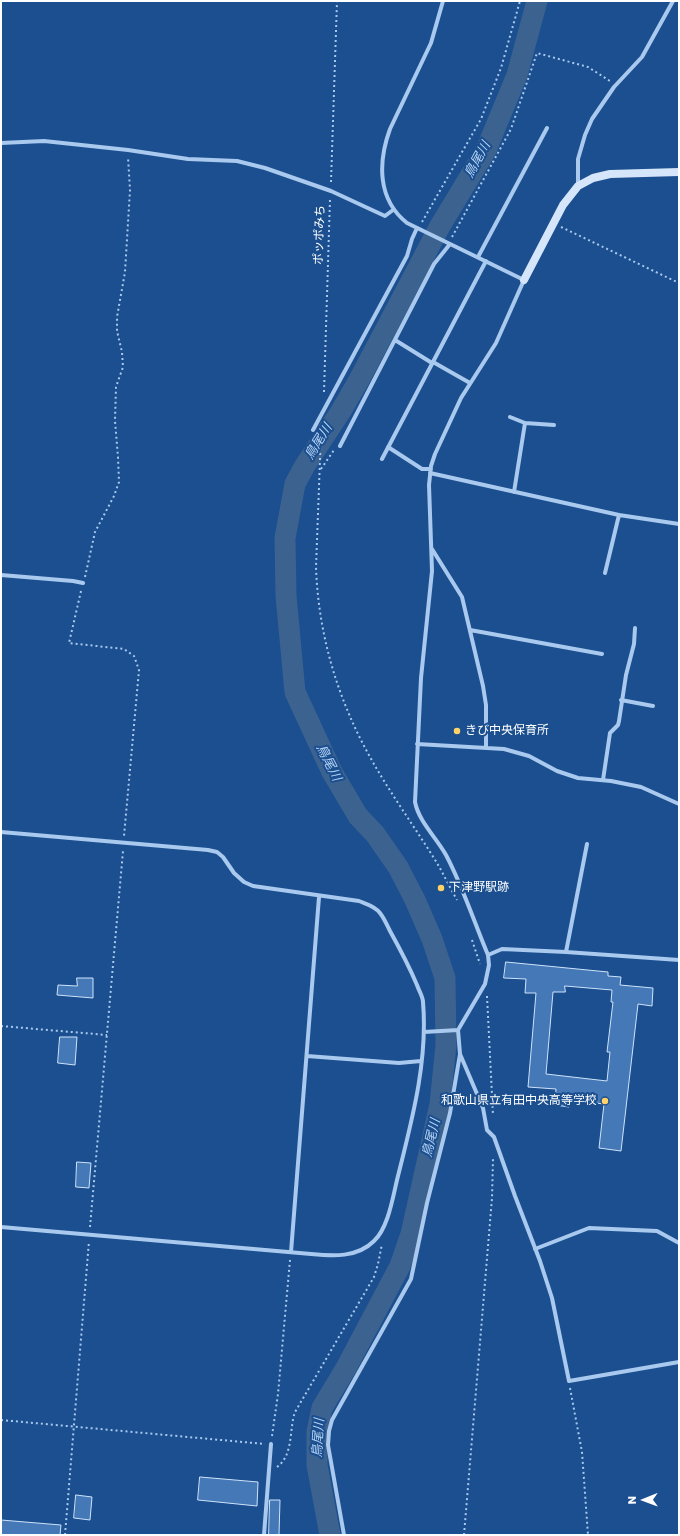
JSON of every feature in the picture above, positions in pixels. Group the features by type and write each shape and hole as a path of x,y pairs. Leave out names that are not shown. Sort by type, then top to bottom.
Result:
{"street":[{"path":"443,1 431,43 390,129 383,152 382,180 393,210 407,223 524,280"},
{"path":"578,186 578,159 585,135 592,119 615,86 642,57 673,1"},
{"path":"478,257 547,128"},
{"path":"1,143 44,141 128,150 188,159 236,160 330,191 386,216 393,210"},
{"path":"679,172 610,174 592,178 578,186 568,196 524,280 496,343 461,398 435,454 430,471 432,571 421,678 415,802 416,810 445,853 455,873 488,955 489,965 486,984 456,1030 460,1054 483,1108 488,1130 494,1136 552,1298 569,1381 679,1362"},
{"path":"313,430 407,256 412,239 418,228"},
{"path":"340,446 434,264 448,243"},
{"path":"382,459 486,261"},
{"path":"395,340 470,383"},
{"path":"510,416 526,423 554,425"},
{"path":"514,492 526,423"},
{"path":"388,447 422,468 430,471 514,492 619,515 679,524"},
{"path":"605,573 619,515"},
{"path":"431,549 462,597 483,686 486,706 486,748"},
{"path":"1,575 83,583"},
{"path":"603,780 610,732 618,725 619,721 634,644 635,628"},
{"path":"470,630 602,654"},
{"path":"622,700 653,706"},
{"path":"417,744 504,749 529,756 557,771 578,778 603,780 641,787 679,804"},
{"path":"1,832 208,850 217,852 223,856 234,872 244,882 253,886 319,897 359,901 368,904 379,912 408,964 423,1000 424,1032 419,1079 409,1130 390,1206 382,1230 370,1245 348,1255 328,1255 1,1227"},
{"path":"566,952 587,844"},
{"path":"291,1252 319,897"},
{"path":"488,955 502,949 679,960"},
{"path":"424,1032 456,1030"},
{"path":"344,1535 330,1458 329,1431 337,1409 411,1279 427,1203 450,1113 460,1054"},
{"path":"306,1056 399,1063 421,1060"},
{"path":"535,1249 589,1228 657,1231 679,1244"},
{"path":"264,1535 271,1444"}],"path":[{"name":"ポッポみち","path":"324,393 337,1"},
{"path":"418,228 481,119 501,68 520,1"},
{"path":"448,243 511,129 537,53 588,67 602,75 615,86"},
{"path":"64,1535 139,670 134,656 124,649 69,643 95,532 114,496 119,482 115,421 116,387 123,367 122,352 117,332 117,317 125,272 130,190 128,150"},
{"path":"553,223 679,283"},
{"path":"320,470 322,414"},
{"path":"1,1026 107,1035"},
{"path":"269,1471 280,1466 289,1446 292,1420 298,1406 374,1277 381,1253 382,1230"},
{"path":"1,1420 271,1444 278,1394 291,1252"},
{"path":"569,1381 582,1452 588,1535"}],"building":[{"path":"506,962 608,972 608,976 621,977 620,985 653,988 652,1006 638,1004 621,1151 599,1148 604,1104 570,1100 569,1107 555,1105 556,1089 528,1087 536,993 525,993 526,979 504,978","holes":["565,986 612,990 611,1002 613,1002 607,1052 610,1052 607,1081 546,1074 553,992 565,992"]},
{"path":"77,978 93,978 93,998 57,995 58,985 77,986"},
{"path":"60,1037 77,1037 75,1065 58,1063"},
{"path":"77,1162 91,1163 89,1188 76,1187"},
{"path":"200,1477 258,1482 257,1506 198,1500"},
{"path":"76,1495 92,1497 90,1520 74,1518"},
{"path":"270,1500 280,1500 279,1535 269,1535"},
{"path":"1,1520 61,1525 60,1535 1,1535"}],"waterway":[{"name":"鳥尾川","path":"330,1535 317,1465 317,1432 322,1408 346,1368 400,1266 411,1234 440,1104 446,1045 445,978 432,939 415,900 398,867 375,834 358,816 332,772 295,692 286,596 285,538 295,484 304,467 341,411 359,380 440,226 486,150 517,75 537,1"}],"place":[{"name":"きび中央保育所","path":"457,731"},
{"name":"下津野駅跡","path":"441,888"},
{"name":"和歌山県立有田中央高等学校","path":"605,1101"}]}
